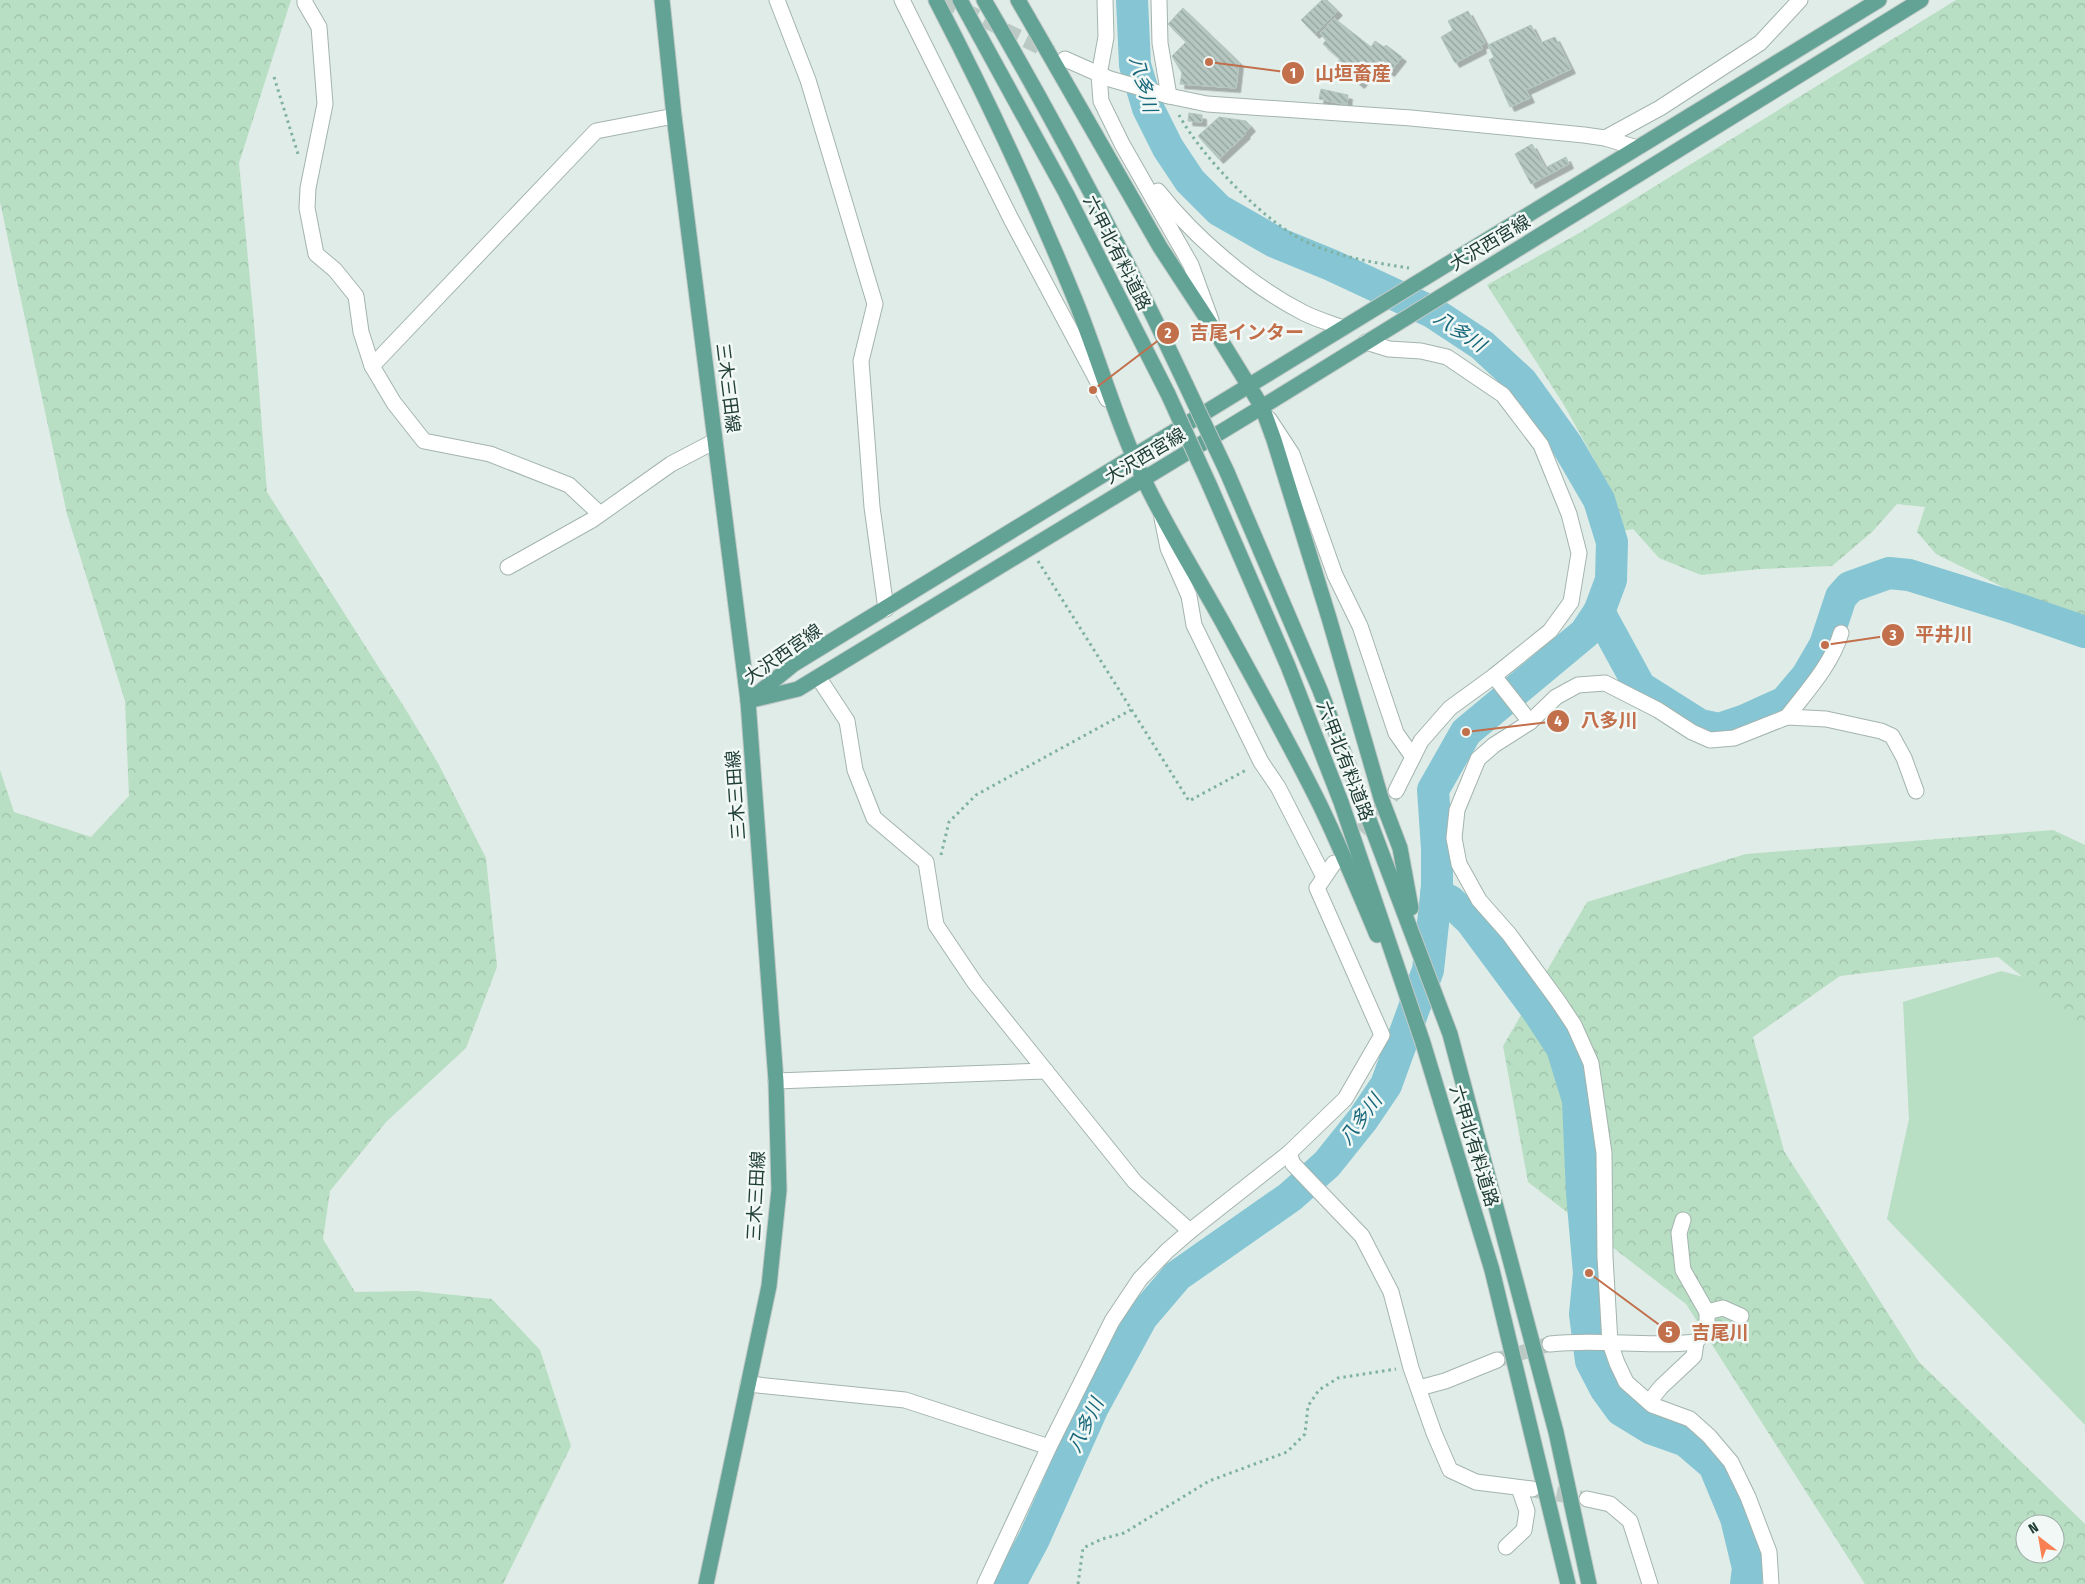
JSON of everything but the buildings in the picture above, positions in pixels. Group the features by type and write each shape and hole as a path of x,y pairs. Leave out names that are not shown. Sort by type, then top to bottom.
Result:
{"main road":[{"name":"三木三田線","path":"662,0 674,116 748,701 776,1081 778,1190 769,1286 706,1584"},
{"path":"936,0 978,79 1028,191 1075,302 1143,479 1214,606 1320,806 1347,863 1422,1042"},
{"name":"六甲北有料道路","path":"960,0 1066,193 1168,394 1288,666 1341,802 1422,1042 1492,1270 1568,1584"},
{"name":"六甲北有料道路","path":"984,0 1085,182 1186,385 1227,472 1320,690 1450,1034 1556,1432 1589,1584"},
{"path":"1018,0 1160,247 1262,407 1326,609 1381,798 1400,848 1418,948"},
{"name":"大沢西宮線","path":"748,701 794,664 1879,0"},
{"name":"大沢西宮線","path":"748,701 798,689 1262,407 1440,295 1813,68 1921,0"}],"street":[{"path":"305,0 319,27 325,104 308,188 307,208 316,254 335,270 356,296 361,332 372,366 394,403 424,441 490,454 569,485 600,514"},
{"path":"777,0 808,80 875,304 861,361 872,507 886,609"},
{"path":"902,0 1015,228 1120,422"},
{"path":"1105,0 1105,77 1101,100 1191,265 1215,331"},
{"path":"1159,0 1160,44 1172,96"},
{"path":"1605,138 1660,108 1760,43 1800,0"},
{"path":"1065,59 1105,77 1207,104 1411,118 1605,138 1637,148"},
{"path":"372,366 596,131 674,116"},
{"path":"1128,152 1168,203 1225,259 1263,288 1304,312 1348,325"},
{"path":"1366,342 1389,349 1421,351 1447,356 1503,395 1542,445 1569,514 1579,553 1571,602 1550,631 1496,678 1450,708 1421,740 1396,791"},
{"path":"1262,407 1292,454 1335,574 1360,626 1396,733 1413,757"},
{"path":"508,567 600,514 671,464 716,441"},
{"path":"1162,516 1168,548 1189,596 1194,625 1261,762 1278,787 1324,877"},
{"path":"1787,717 1817,678 1837,646 1841,633"},
{"path":"818,677 847,721 854,770 874,818 926,862 936,926 975,983 1135,1182 1190,1231"},
{"path":"1496,678 1528,720"},
{"path":"1771,1584 1769,1552 1748,1497 1731,1462 1709,1436 1690,1420 1649,1402 1626,1382 1606,1342 1604,1153 1592,1063 1574,1025 1558,1001 1509,934 1479,900 1459,864 1454,838 1457,810 1478,759 1556,697 1578,684 1606,683 1658,710 1692,732 1710,740 1734,738 1787,717 1826,719 1881,731 1892,736 1904,758 1916,791"},
{"path":"985,1584 1049,1446 1112,1321 1140,1279 1167,1251 1190,1231 1291,1158 1344,1099 1382,1035 1317,888 1334,863"},
{"path":"776,1081 1046,1071"},
{"path":"1291,1158 1362,1236 1390,1292 1412,1368 1434,1433 1450,1470 1476,1482 1526,1489 1527,1511 1524,1530 1506,1547"},
{"path":"1649,1402 1661,1387 1694,1356 1696,1342 1707,1328 1707,1312 1683,1270 1679,1233 1682,1220"},
{"path":"1707,1312 1723,1308 1741,1316"},
{"path":"1550,1344 1574,1341 1675,1345 1696,1342"},
{"path":"1419,1388 1445,1381 1498,1360"},
{"path":"748,1384 905,1400 1049,1446"},
{"path":"1587,1499 1610,1504 1630,1521 1650,1584"}],"path":[{"path":"274,77 300,160"},
{"path":"1172,96 1177,111 1189,133 1230,180 1284,230 1312,245 1351,258 1434,272"},
{"path":"1029,548 1189,801 1261,762"},
{"path":"926,862 940,859 949,822 976,795 1131,710"},
{"path":"1078,1584 1083,1548 1102,1539 1124,1533 1209,1481 1287,1452 1305,1434 1308,1406 1319,1390 1338,1378 1412,1368"}],"green space":[{"path":"0,0 291,0 239,163 267,492 438,763 486,858 497,967 466,1048 386,1122 330,1191 323,1239 355,1292 416,1291 492,1299 540,1350 571,1446 503,1584 0,1584 0,770 14,812 91,837 129,796 125,701 67,514 0,202"},
{"path":"1956,0 2085,0 2085,623 2015,593 1936,554 1917,532 1925,507 1897,504 1872,532 1832,566 1760,569 1701,575 1659,558 1633,529 1606,534 1594,459 1564,405 1487,285 1581,232"},
{"path":"2053,830 2085,845 2085,1027 1998,957 1840,976 1753,1037 1784,1151 1919,1362 2085,1524 2085,1584 1865,1584 1686,1304 1528,1182 1503,1046 1587,902 1746,854"},
{"path":"2001,971 2085,993 2085,1425 1887,1219 1909,1119 1903,1002"}],"waterway":[{"name":"八多川","path":"1010,1584 1034,1539 1093,1407 1142,1317 1177,1276 1290,1197 1327,1164 1363,1119 1386,1085 1428,970 1437,886 1437,849 1433,790 1466,732 1585,633 1599,612 1611,580 1612,542 1599,500 1567,445 1522,382 1482,345 1432,312 1331,265 1275,242 1219,210 1190,181 1168,148 1148,108 1135,65 1132,0"},
{"path":"1599,612 1640,687 1700,725 1719,729 1743,721 1785,702 1807,676 1825,645 1841,597 1850,587 1889,573 1909,575 2085,632"},
{"path":"1436,894 1450,901 1471,921 1537,1010 1562,1048 1578,1100 1582,1193 1589,1273 1585,1314 1591,1361 1605,1388 1621,1410 1652,1429 1686,1441 1714,1465 1736,1518 1748,1568 1746,1584"}],"tunnel":[{"path":"943,0 1052,53"},
{"path":"1346,849 1396,791"},
{"path":"1497,1360 1550,1344"},
{"path":"1534,1490 1581,1498"}],"place":[{"name":"山垣畜産","path":"1209,62"},
{"name":"吉尾インター","path":"1093,390"},
{"name":"平井川","path":"1825,645"},
{"name":"八多川","path":"1466,732"},
{"name":"吉尾川","path":"1589,1273"}]}
